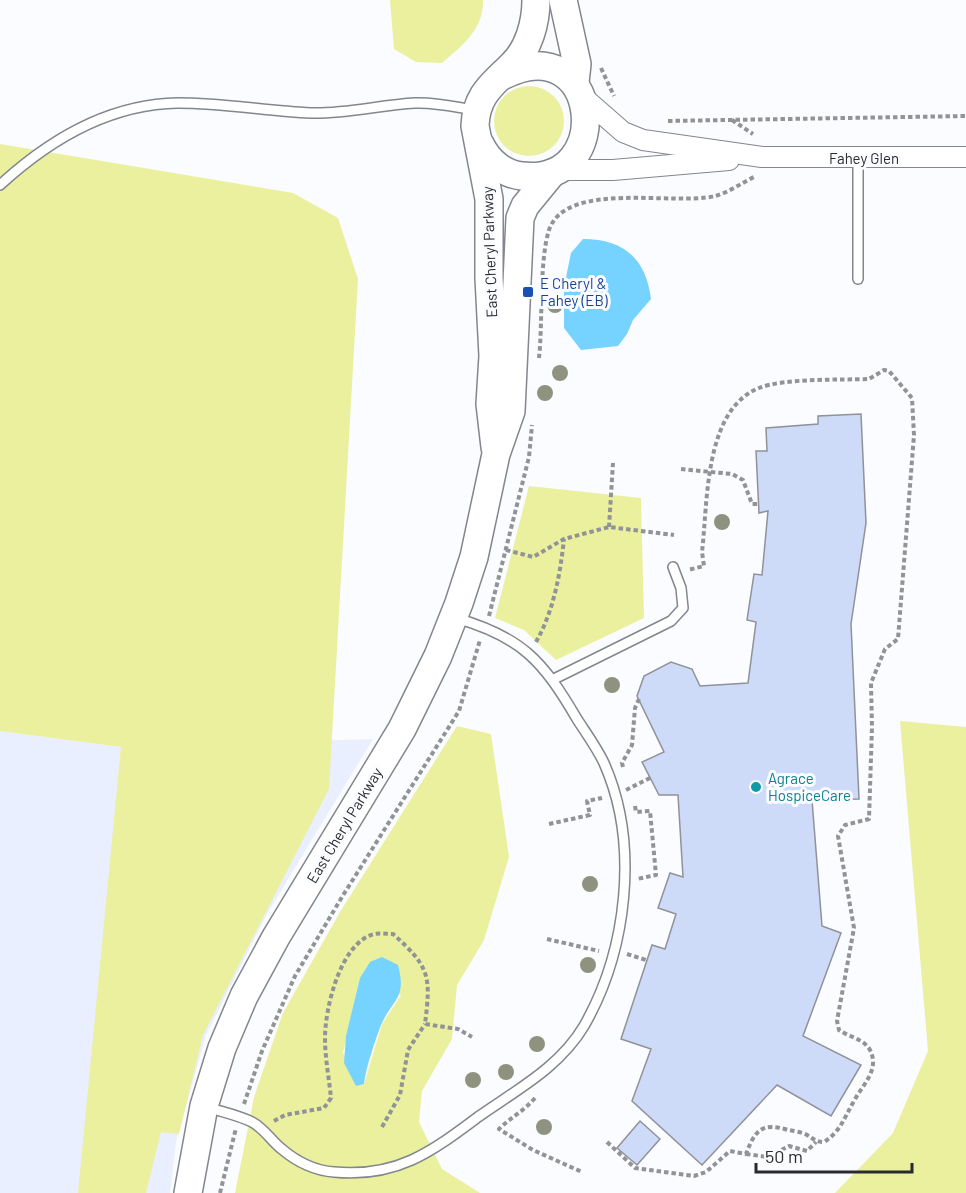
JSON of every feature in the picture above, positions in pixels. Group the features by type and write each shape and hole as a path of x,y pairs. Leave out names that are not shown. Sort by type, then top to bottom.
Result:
{"street":[{"name":"East Cheryl Parkway","path":"496,454 490,404 492,356 489,199 477,138 476,110 484,90 514,63 521,52 536,18 536,0"},
{"path":"477,138 485,154 499,168 515,176 534,178 557,171 574,156 582,142 586,127 577,64 563,0"},
{"path":"492,81 519,67 534,64 556,69 579,89"},
{"name":"Fahey Glen","path":"579,89 623,132 643,140 762,157"},
{"name":"Fahey Glen","path":"557,171 613,170 762,157 858,159 966,157"},
{"name":"East Cheryl Parkway","path":"188,1193 204,1106 222,1048 244,996 276,937 402,729 453,618 474,557 496,454 511,411 520,218 525,206 557,171"}],"lane":[{"path":"0,185 32,156 68,133 109,116 143,107 177,103 340,112 416,103 476,110"},
{"path":"858,159 858,279"},
{"path":"554,679 671,621 683,608 674,569"},
{"path":"204,1106 239,1117 261,1129 282,1150 302,1163 336,1172 394,1168 427,1155 529,1084 556,1062 583,1028 608,971 622,906 624,862 621,827 604,763 554,679 530,653 485,626 453,618"}],"path":[{"path":"600,63 616,99"},
{"path":"663,121 966,116"},
{"path":"732,120 757,137"},
{"path":"614,200 715,196 756,176"},
{"path":"674,569 704,566 702,552 716,439 728,413 743,396 761,387 869,379 884,370 889,371 912,398 914,435 898,639 885,649 871,683 869,819 845,825 838,836 844,879 854,915 854,928 837,1021 839,1030 860,1040 870,1048 874,1063 871,1075 854,1100 842,1127 824,1142 816,1142 806,1134 774,1125 762,1128 752,1138 746,1154"},
{"path":"609,527 613,463"},
{"path":"681,469 732,474 743,480 748,498 753,504 758,504"},
{"path":"506,550 533,557 564,539 609,527 674,535"},
{"path":"530,653 546,623 560,576 564,539"},
{"path":"243,1107 262,1051 295,976 459,711 480,639"},
{"path":"549,824 590,815 587,801 614,795 650,778"},
{"path":"261,1129 285,1115 324,1108 331,1098 325,1039 328,1004 339,973 355,947 373,934 393,934 412,951 427,971 429,992 425,1024 408,1050 400,1095 382,1127"},
{"path":"547,939 599,951"},
{"path":"425,1024 458,1029 472,1036"},
{"path":"539,1093 522,1113 509,1119 499,1129 533,1150 582,1172"},
{"path":"220,1193 236,1128"},
{"path":"606,1142 635,1168 694,1176 706,1172 730,1151 768,1157 789,1146 807,1151 816,1142"}],"shaded area":[{"path":"0,731 121,747 373,739 267,914 206,1035 176,1142 170,1193 0,1193"}],"green space":[{"path":"390,0 483,0 480,20 476,28 464,43 442,63 416,62 394,49"},
{"path":"529,86 542,89 554,96 561,108 564,121 561,134 554,146 542,153 529,156 516,153 504,146 497,134 494,121 497,108 504,96 516,89"},
{"path":"0,144 293,193 338,218 358,279 329,789 203,1035 179,1134 161,1132 146,1193 78,1193 121,747 0,731"},
{"path":"529,486 641,498 644,618 556,660 524,630 495,618"},
{"path":"900,721 966,727 966,1193 835,1193 893,1133 928,1051"},
{"path":"457,726 491,734 509,857 484,940 457,985 452,1039 422,1091 419,1122 442,1169 480,1193 235,1193 254,1097 283,1013 340,912","holes":["360,978 401,995 382,1024 364,1084 343,1053"]}],"water":[{"path":"583,239 597,240 621,247 638,262 644,272 651,299 633,320 618,346 581,350 564,328 564,287 571,253"},
{"path":"382,957 398,965 400,992 381,1025 364,1084 356,1086 344,1063 346,1036 360,978 370,962"}],"building":[{"name":"Agrace HospiceCare","path":"861,414 866,523 851,624 859,799 812,800 822,926 841,933 803,1036 861,1065 831,1116 777,1085 702,1165 632,1101 651,1049 621,1039 652,945 665,949 676,914 658,908 670,873 683,877 678,795 659,795 642,762 664,752 637,696 644,676 671,662 692,669 700,686 748,683 756,622 747,620 754,574 762,575 768,511 759,513 756,451 767,451 766,428 818,424 818,416"},
{"path":"640,1121 660,1139 637,1165 617,1148"}],"place":[{"name":"E Cheryl & Fahey (EB)","path":"528,292"},
{"name":"Agrace HospiceCare","path":"756,787"}]}
